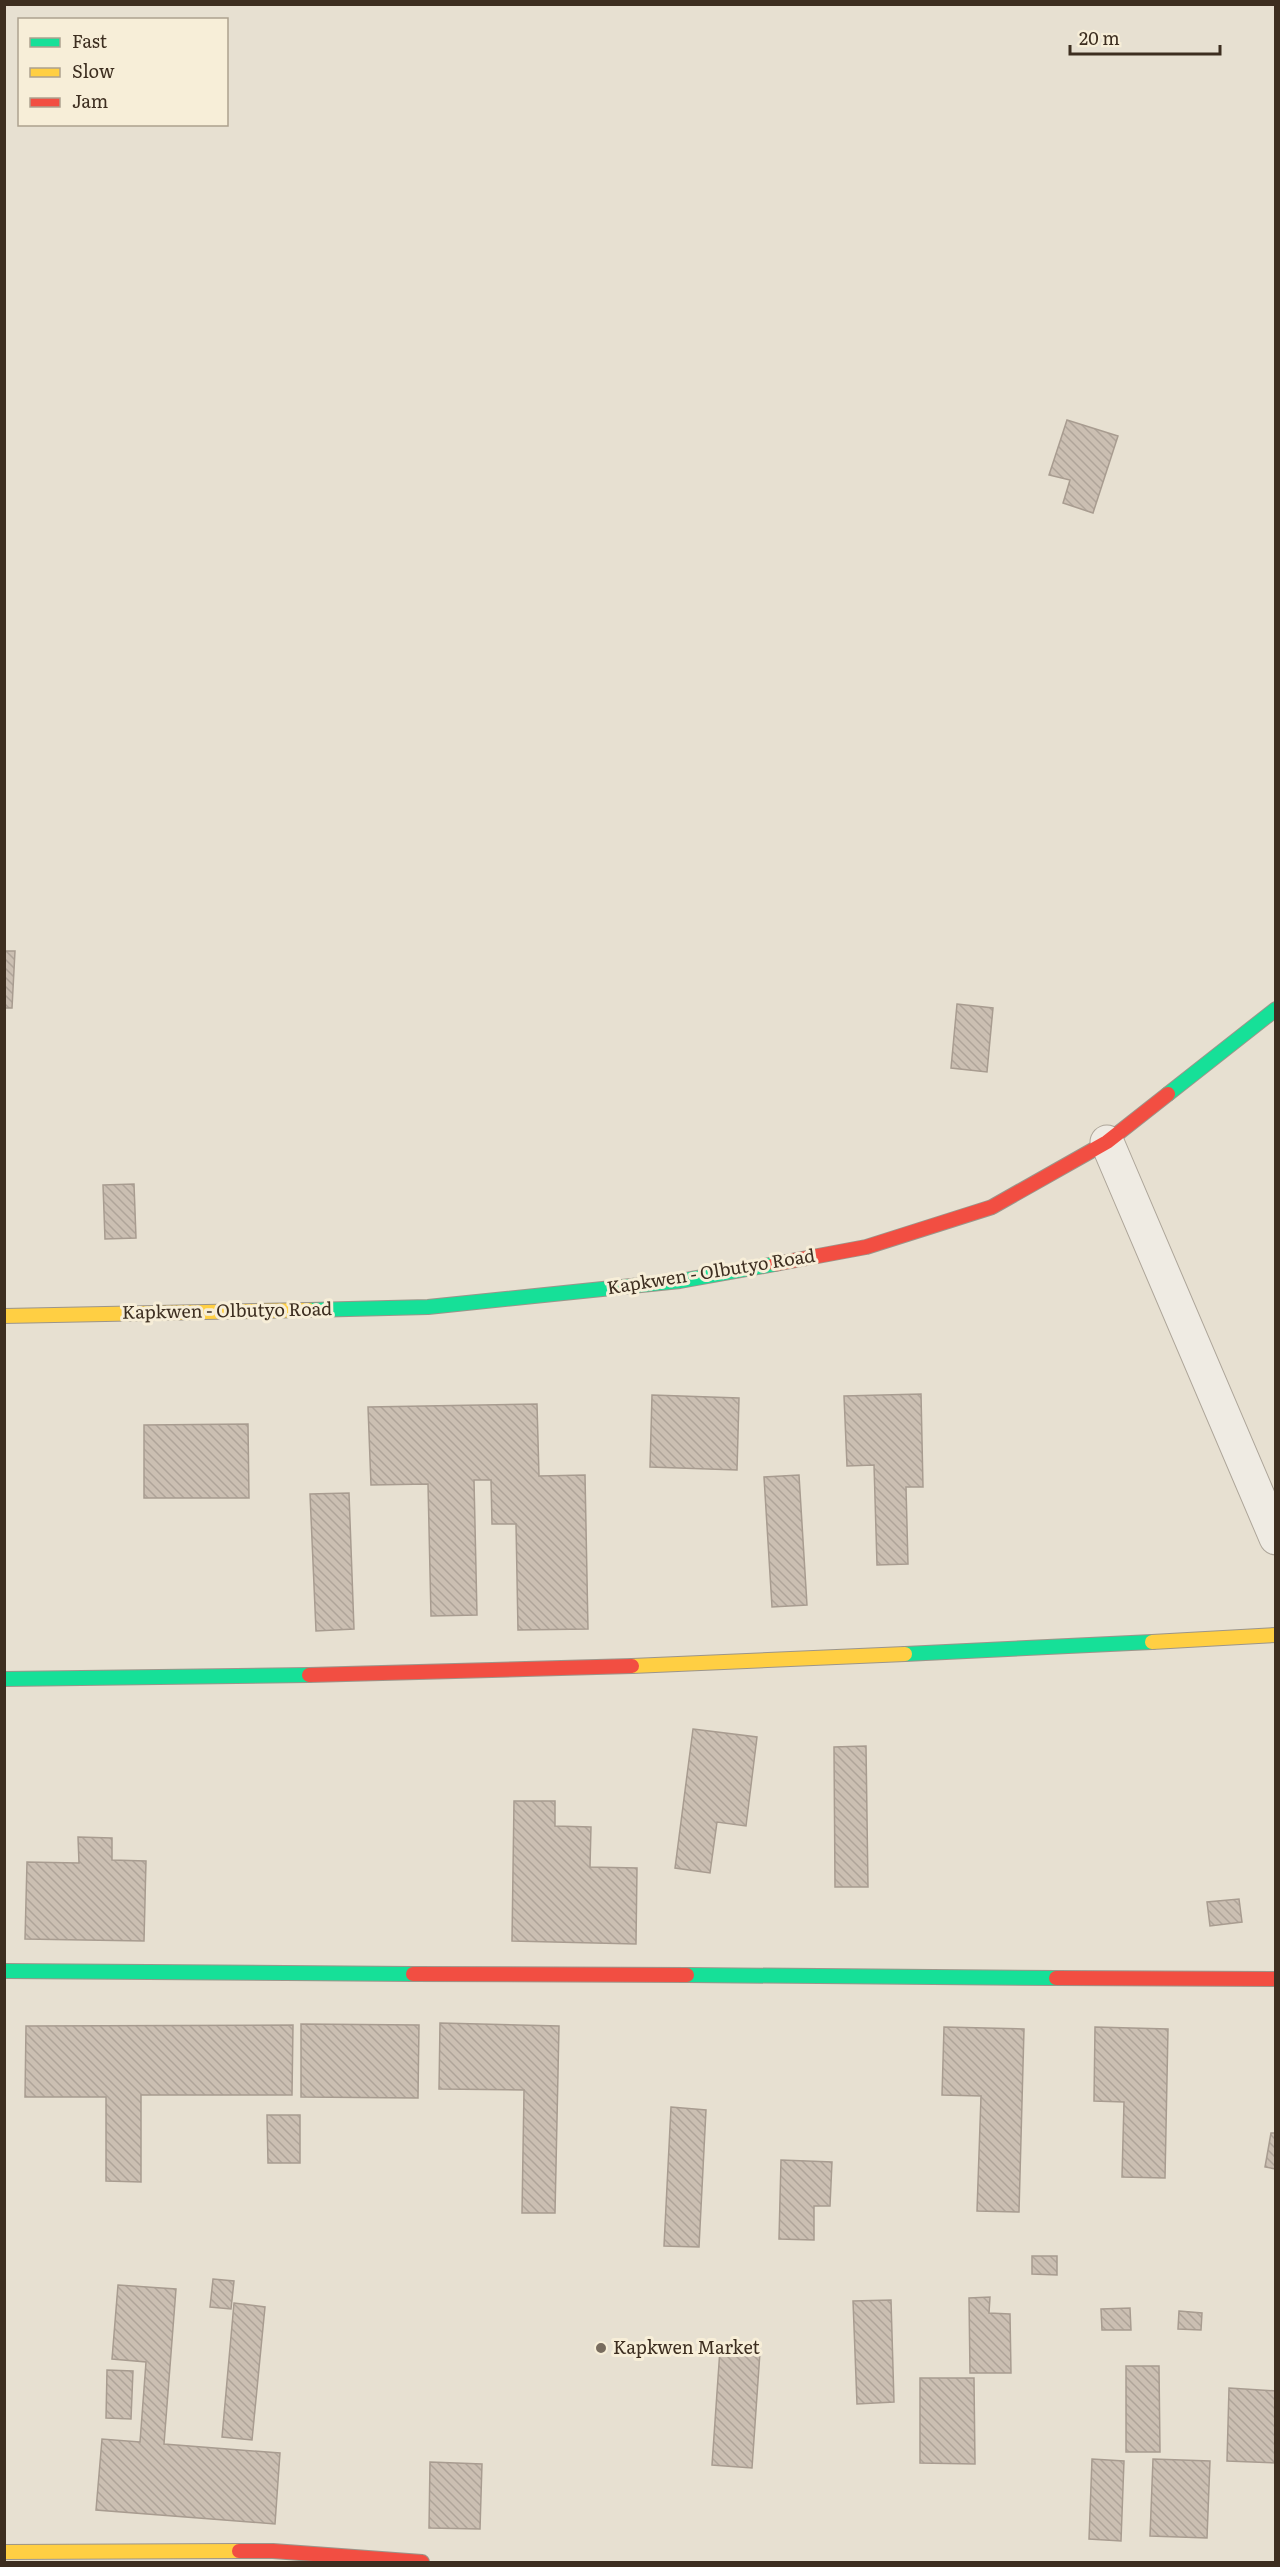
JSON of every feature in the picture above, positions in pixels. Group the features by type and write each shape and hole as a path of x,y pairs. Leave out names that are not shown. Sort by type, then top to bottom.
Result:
{"street":[{"name":"Kapkwen - Olbutyo Road","path":"4,1316 428,1307 680,1281 866,1247 992,1208 1107,1142 1275,1009"},
{"path":"1107,1142 1275,1538"},
{"path":"4,1679 241,1678 855,1658 1275,1635"},
{"path":"4,1971 1275,1979"},
{"path":"4,2552 273,2551 422,2562"}],"building":[{"path":"1067,420 1118,436 1093,513 1063,503 1070,480 1049,475"},
{"path":"4,951 15,951 12,1008 4,1008"},
{"path":"957,1004 993,1008 987,1072 951,1068"},
{"path":"134,1184 136,1238 105,1239 103,1185"},
{"path":"921,1394 923,1487 906,1487 908,1564 877,1565 874,1465 847,1466 844,1396"},
{"path":"652,1395 739,1398 737,1470 650,1467"},
{"path":"537,1404 539,1476 585,1475 588,1629 518,1630 516,1524 492,1524 491,1480 474,1480 477,1615 431,1616 428,1484 371,1485 368,1407"},
{"path":"248,1424 249,1498 144,1498 144,1425"},
{"path":"799,1475 807,1605 772,1607 764,1477"},
{"path":"349,1493 354,1629 316,1631 310,1494"},
{"path":"693,1729 757,1737 746,1826 717,1822 710,1873 675,1868"},
{"path":"866,1746 868,1887 835,1887 834,1747"},
{"path":"514,1801 555,1801 555,1826 591,1827 590,1867 637,1868 636,1944 512,1941"},
{"path":"78,1837 112,1838 112,1860 146,1861 144,1941 25,1939 27,1862 79,1863"},
{"path":"1239,1899 1242,1922 1210,1926 1207,1902"},
{"path":"440,2023 559,2026 555,2213 522,2213 524,2090 439,2089"},
{"path":"301,2024 419,2025 418,2098 301,2097"},
{"path":"293,2025 292,2095 141,2095 141,2182 106,2181 106,2097 25,2097 26,2026"},
{"path":"944,2027 1024,2029 1019,2212 977,2211 981,2096 942,2095"},
{"path":"1095,2027 1168,2029 1165,2178 1122,2177 1124,2102 1094,2101"},
{"path":"671,2107 706,2110 699,2247 664,2246"},
{"path":"267,2115 300,2115 300,2163 268,2163"},
{"path":"1271,2133 1276,2133 1276,2169 1265,2167"},
{"path":"781,2160 832,2162 830,2206 814,2206 814,2240 779,2239"},
{"path":"1032,2256 1057,2256 1057,2275 1032,2274"},
{"path":"213,2279 234,2281 231,2309 210,2307"},
{"path":"118,2285 176,2289 164,2444 280,2453 275,2524 96,2510 102,2439 140,2442 146,2362 112,2359"},
{"path":"990,2297 989,2313 1010,2314 1011,2373 970,2373 969,2298"},
{"path":"891,2300 894,2402 857,2404 853,2301"},
{"path":"234,2303 265,2307 252,2440 222,2437"},
{"path":"1130,2308 1131,2330 1102,2330 1101,2309"},
{"path":"1179,2311 1202,2313 1201,2330 1178,2329"},
{"path":"720,2349 760,2352 752,2468 712,2465"},
{"path":"1126,2366 1159,2366 1160,2452 1126,2452"},
{"path":"107,2370 133,2371 131,2419 106,2418"},
{"path":"920,2378 974,2378 975,2464 920,2463"},
{"path":"1229,2388 1276,2391 1276,2463 1227,2461"},
{"path":"1092,2459 1124,2461 1121,2541 1089,2539"},
{"path":"1153,2459 1210,2461 1207,2538 1150,2536"},
{"path":"430,2462 482,2464 480,2529 429,2528"}],"traffic: fast":[{"path":"1168,1094 1276,1009"},
{"path":"309,1310 428,1307 680,1281 775,1264"},
{"path":"905,1654 1152,1642"},
{"path":"4,1679 309,1675"},
{"path":"4,1971 413,1974"},
{"path":"687,1975 1056,1978"}],"traffic: slow":[{"path":"4,1316 309,1310"},
{"path":"1152,1642 1276,1635"},
{"path":"632,1666 905,1654"},
{"path":"4,2552 239,2551"}],"traffic: jam":[{"path":"775,1264 866,1247 992,1207 1107,1142 1168,1094"},
{"path":"309,1675 632,1666"},
{"path":"413,1974 687,1975"},
{"path":"1056,1978 1276,1979"},
{"path":"239,2551 273,2551 422,2562"}],"place":[{"name":"Kapkwen Market","path":"601,2348"}]}
